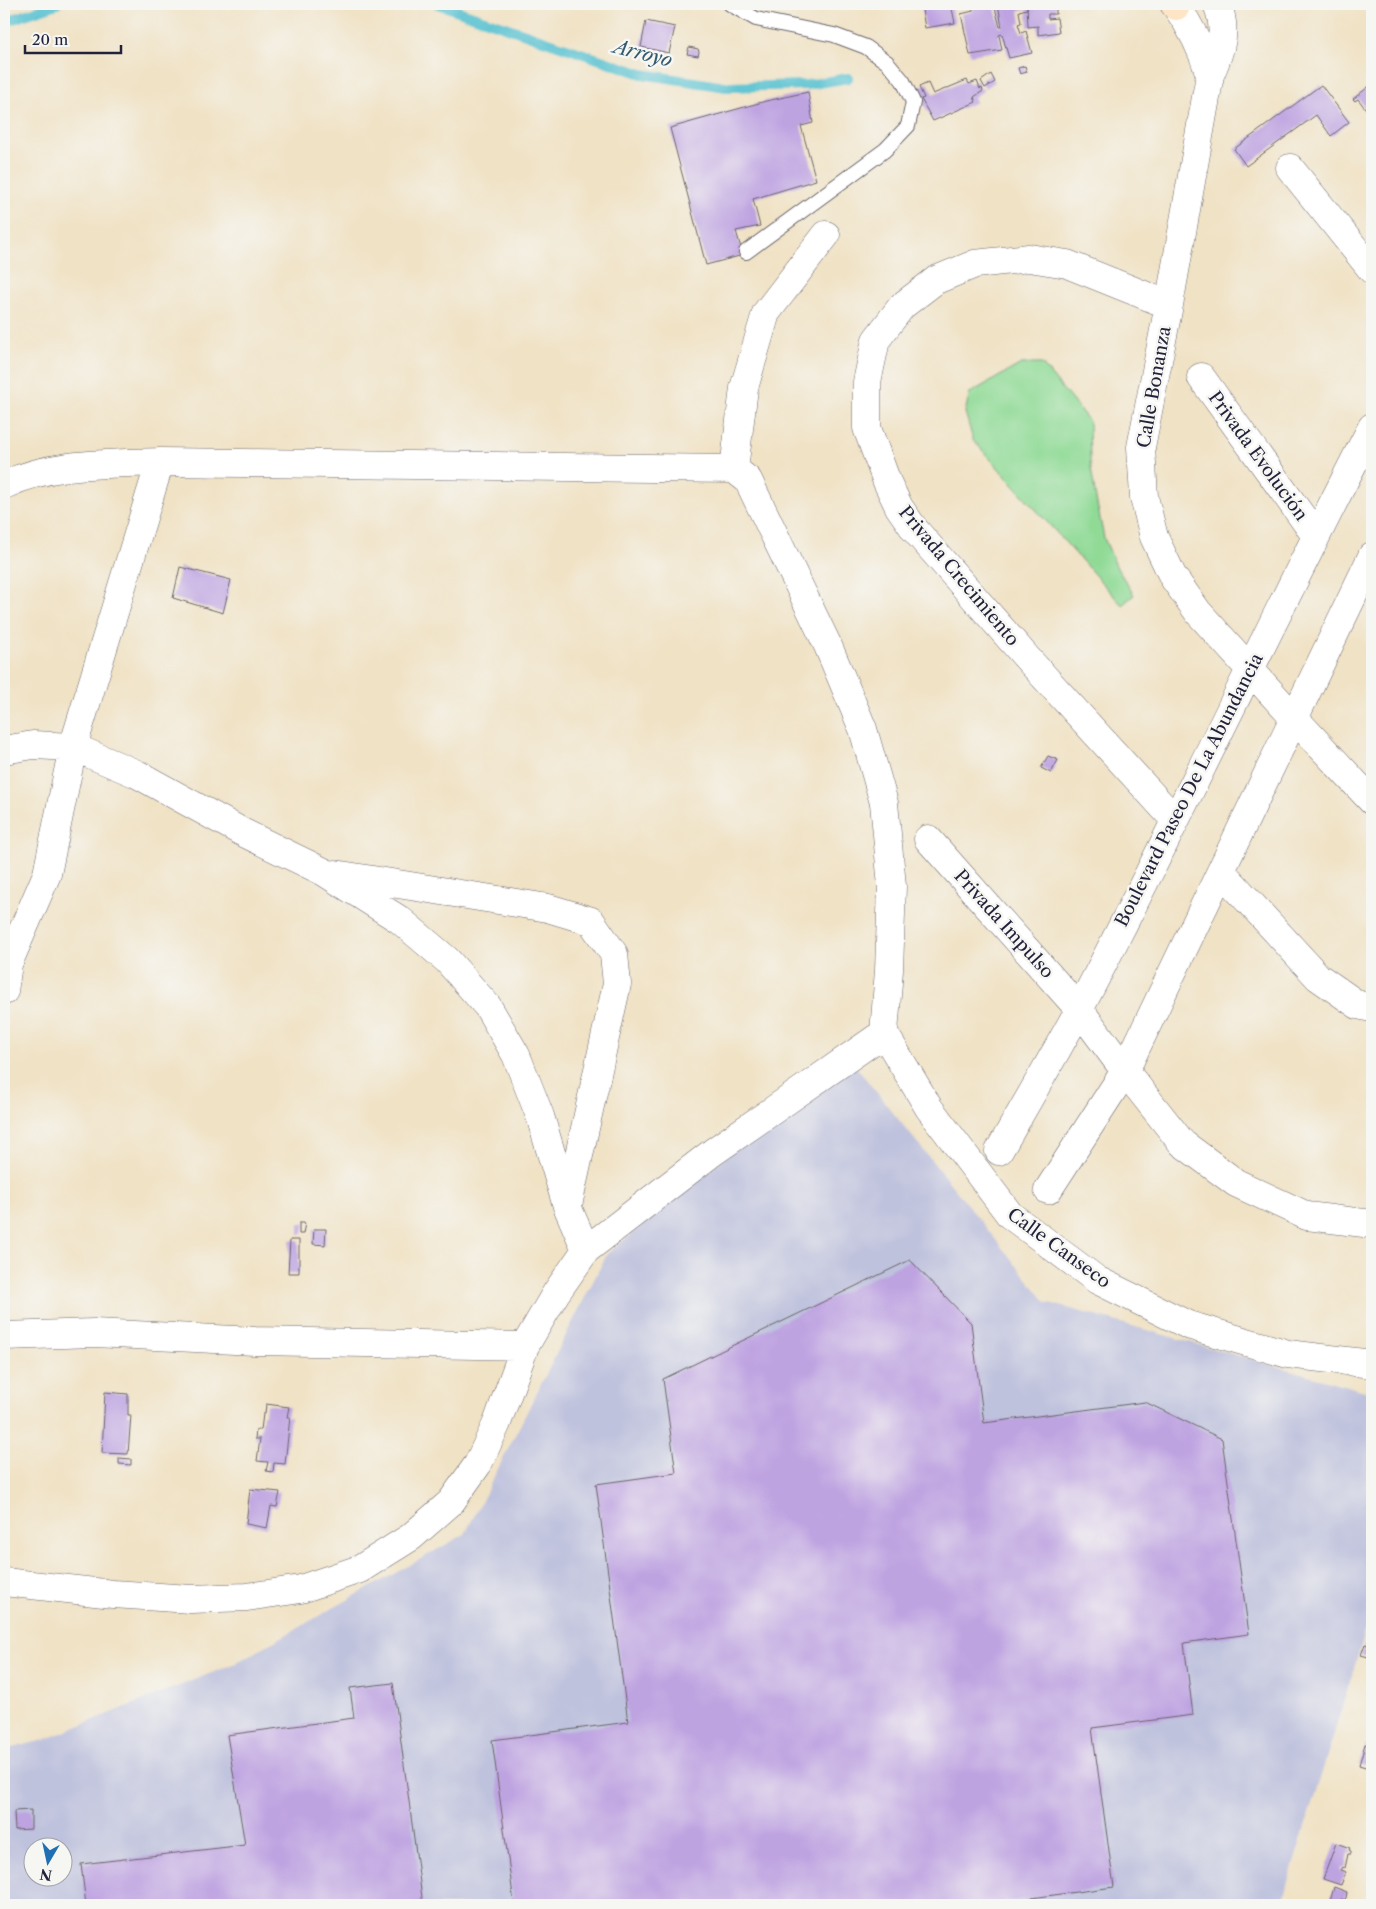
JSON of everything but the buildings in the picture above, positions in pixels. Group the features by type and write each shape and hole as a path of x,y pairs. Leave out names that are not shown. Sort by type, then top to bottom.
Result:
{"street":[{"name":"Calle Bonanza","path":"1217,4 1224,29 1220,53 1210,75 1169,305 1141,447 1144,497 1154,537 1173,577 1198,612 1372,801"},
{"name":"Calle Bonanza","path":"1175,5 1191,27 1203,50 1210,75"},
{"path":"1290,168 1372,270"},
{"path":"734,469 744,388 766,313 826,235"},
{"name":"Privada Crecimiento","path":"1169,305 1067,264 1029,258 975,264 936,280 902,306 876,340 867,382 867,428 887,482 899,507 915,530 1027,658 1174,820"},
{"name":"Privada Evolución","path":"1201,377 1316,536"},
{"name":"Boulevard Paseo De La Abundancia","path":"999,1151 1079,1009 1372,426"},
{"path":"4,991 8,964 47,874 73,747 160,462"},
{"path":"4,485 22,476 65,466 160,462 734,469 748,480 828,646 863,729 884,803 892,886 889,970 884,1033 713,1152 586,1250 556,1293 525,1346 497,1423 478,1464 451,1502 411,1537 360,1569 301,1589 238,1598 191,1599 113,1594 4,1582"},
{"path":"1048,1190 1125,1071 1294,718 1365,590 1372,556"},
{"path":"4,750 33,745 73,747 136,774 242,832 324,872 400,920 447,960 488,1007 516,1055 540,1116 567,1206 586,1250"},
{"name":"Privada Impulso","path":"928,839 1079,1009 1182,1144 1236,1183 1307,1216 1372,1224"},
{"path":"1221,871 1318,977 1358,1005 1372,1008"},
{"path":"324,872 548,908 590,922 614,954 617,984 567,1206"},
{"name":"Calle Canseco","path":"884,1033 929,1108 1010,1215 1097,1280 1188,1325 1288,1354 1372,1364"},
{"path":"4,1336 94,1333 255,1341 525,1346"}],"lane":[{"path":"730,4 756,19 834,35 866,47 888,63 903,81 913,102 908,126 885,150 746,252"}],"shaded area":[{"path":"848,1057 1046,1302 1372,1393 1372,1610 1281,1905 4,1905 4,1750 44,1740 234,1664 465,1534 607,1254"}],"green space":[{"path":"1021,364 1042,364 1089,421 1090,462 1104,538 1117,568 1134,595 1122,605 973,440 965,412 970,393"}],"waterway":[{"name":"Arroyo","path":"4,22 57,4"},
{"name":"Arroyo","path":"438,4 642,74 726,87 807,85 848,78"}]}
